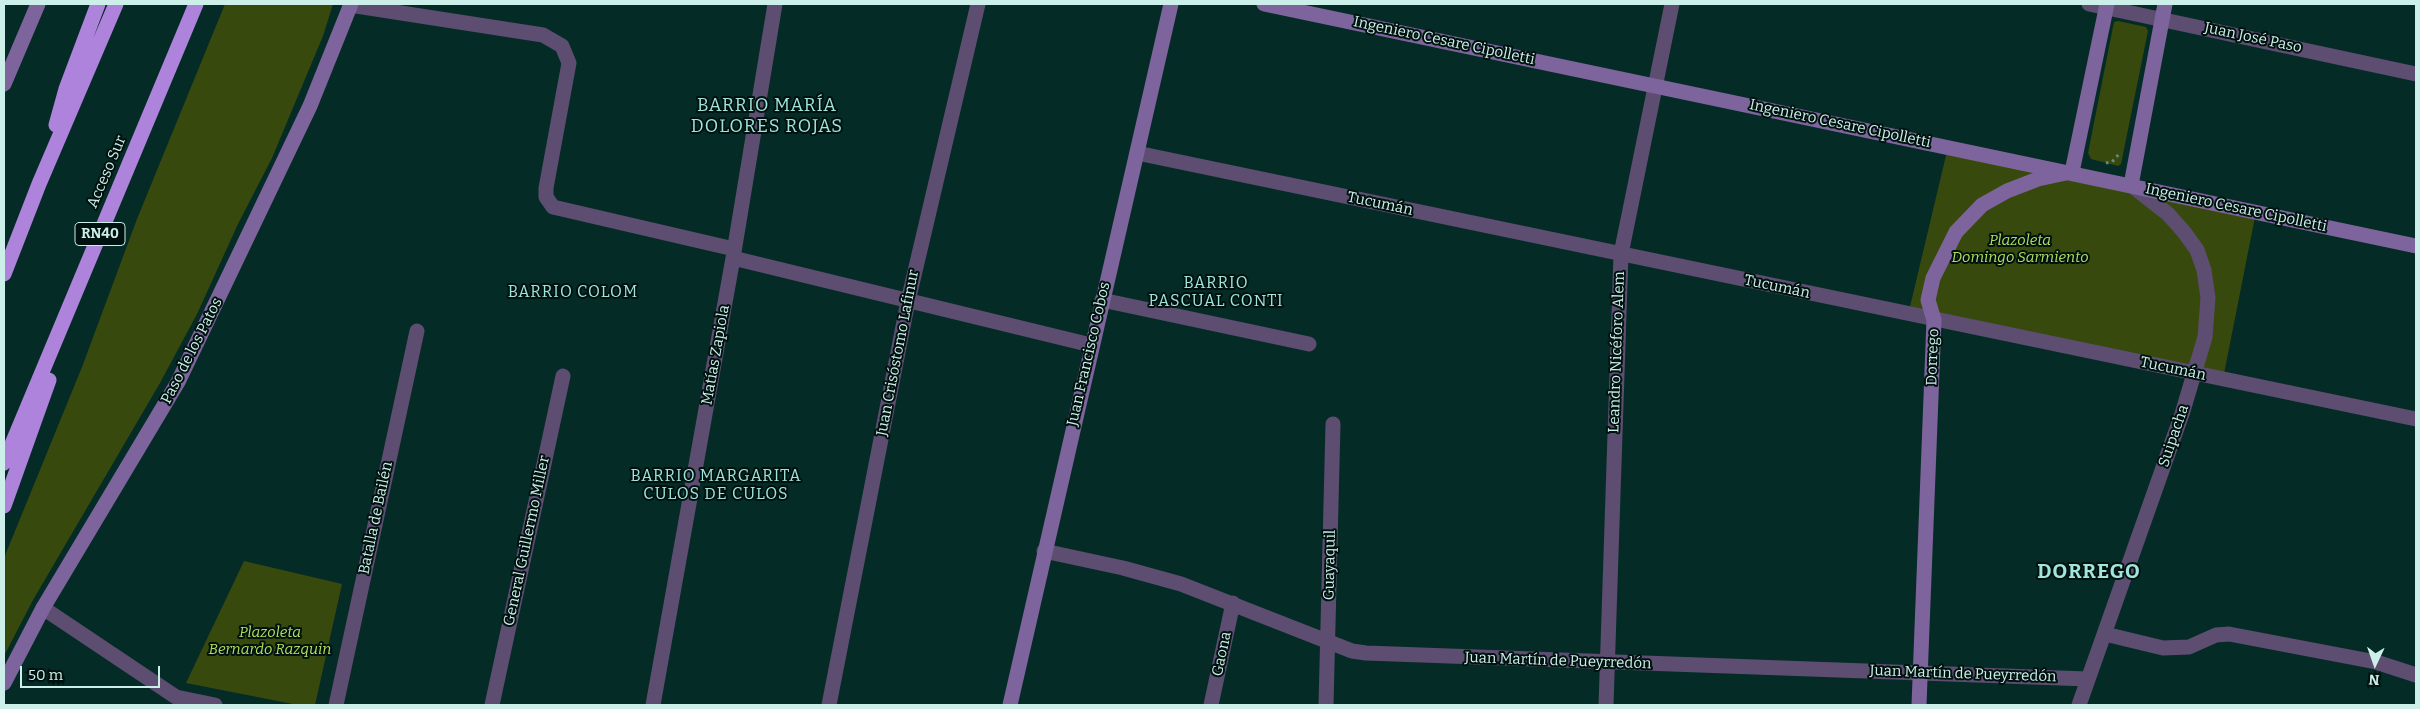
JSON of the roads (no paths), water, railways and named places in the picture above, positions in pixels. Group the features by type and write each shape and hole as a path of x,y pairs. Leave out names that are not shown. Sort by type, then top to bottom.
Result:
{"highway":[{"path":"39,184 66,89 98,4"},
{"path":"4,274 39,184 116,4"},
{"name":"Acceso Sur","path":"4,464 196,4"},
{"path":"4,506 92,252"}],"street":[{"path":"4,84 38,4"},
{"path":"350,4 542,35 562,46 569,63 546,188 546,198 553,207 908,300 1091,345"},
{"name":"Paso de los Patos","path":"4,682 43,608 178,382 310,106 350,4"},
{"name":"Matías Zapiola","path":"654,705 734,254 775,4"},
{"name":"Juan Crisóstomo Lafinur","path":"829,705 908,300 978,4"},
{"name":"Juan Francisco Cobos","path":"1010,705 1091,345 1172,4"},
{"name":"Ingeniero Cesare Cipolletti","path":"1264,4 2072,172 2416,246"},
{"name":"Leandro Nicéforo Alem","path":"1606,705 1621,254 1672,4"},
{"name":"Juan José Paso","path":"2090,4 2164,11 2416,74"},
{"path":"2072,172 2107,6"},
{"path":"2131,185 2164,11"},
{"name":"Tucumán","path":"1137,153 2416,419"},
{"name":"Dorrego","path":"1919,705 1934,320 1928,300 1934,278 1948,246 1966,220 1982,206 2007,192 2038,179 2072,172"},
{"name":"Suipacha","path":"2079,705 2105,634 2205,337 2208,298 2204,270 2197,250 2168,214 2131,185"},
{"path":"1102,300 1309,344"},
{"name":"Batalla de Bailén","path":"336,705 417,332"},
{"name":"General Guillermo Miller","path":"492,705 562,376"},
{"name":"Guayaquil","path":"1326,705 1333,424"},
{"name":"Juan Martín de Pueyrredón","path":"1044,551 1123,568 1181,584 1328,642 1352,650 1380,654 2088,679"},
{"name":"Gaona","path":"1211,705 1233,603"},
{"path":"43,608 175,701 215,705"},
{"path":"2105,634 2163,648 2189,647 2216,635 2229,634 2376,662 2416,675"}],"district":[{"name":"BARRIO MARÍA DOLORES ROJAS","path":"767,116"},
{"name":"BARRIO COLOM","path":"573,293"},
{"name":"BARRIO PASCUAL CONTI","path":"1216,293"},
{"name":"BARRIO MARGARITA CULOS DE CULOS","path":"716,486"},
{"name":"DORREGO","path":"2089,572"}],"park label":[{"name":"Plazoleta Domingo Sarmiento","path":"2020,250"},
{"name":"Plazoleta Bernardo Razquin","path":"270,642"}]}
